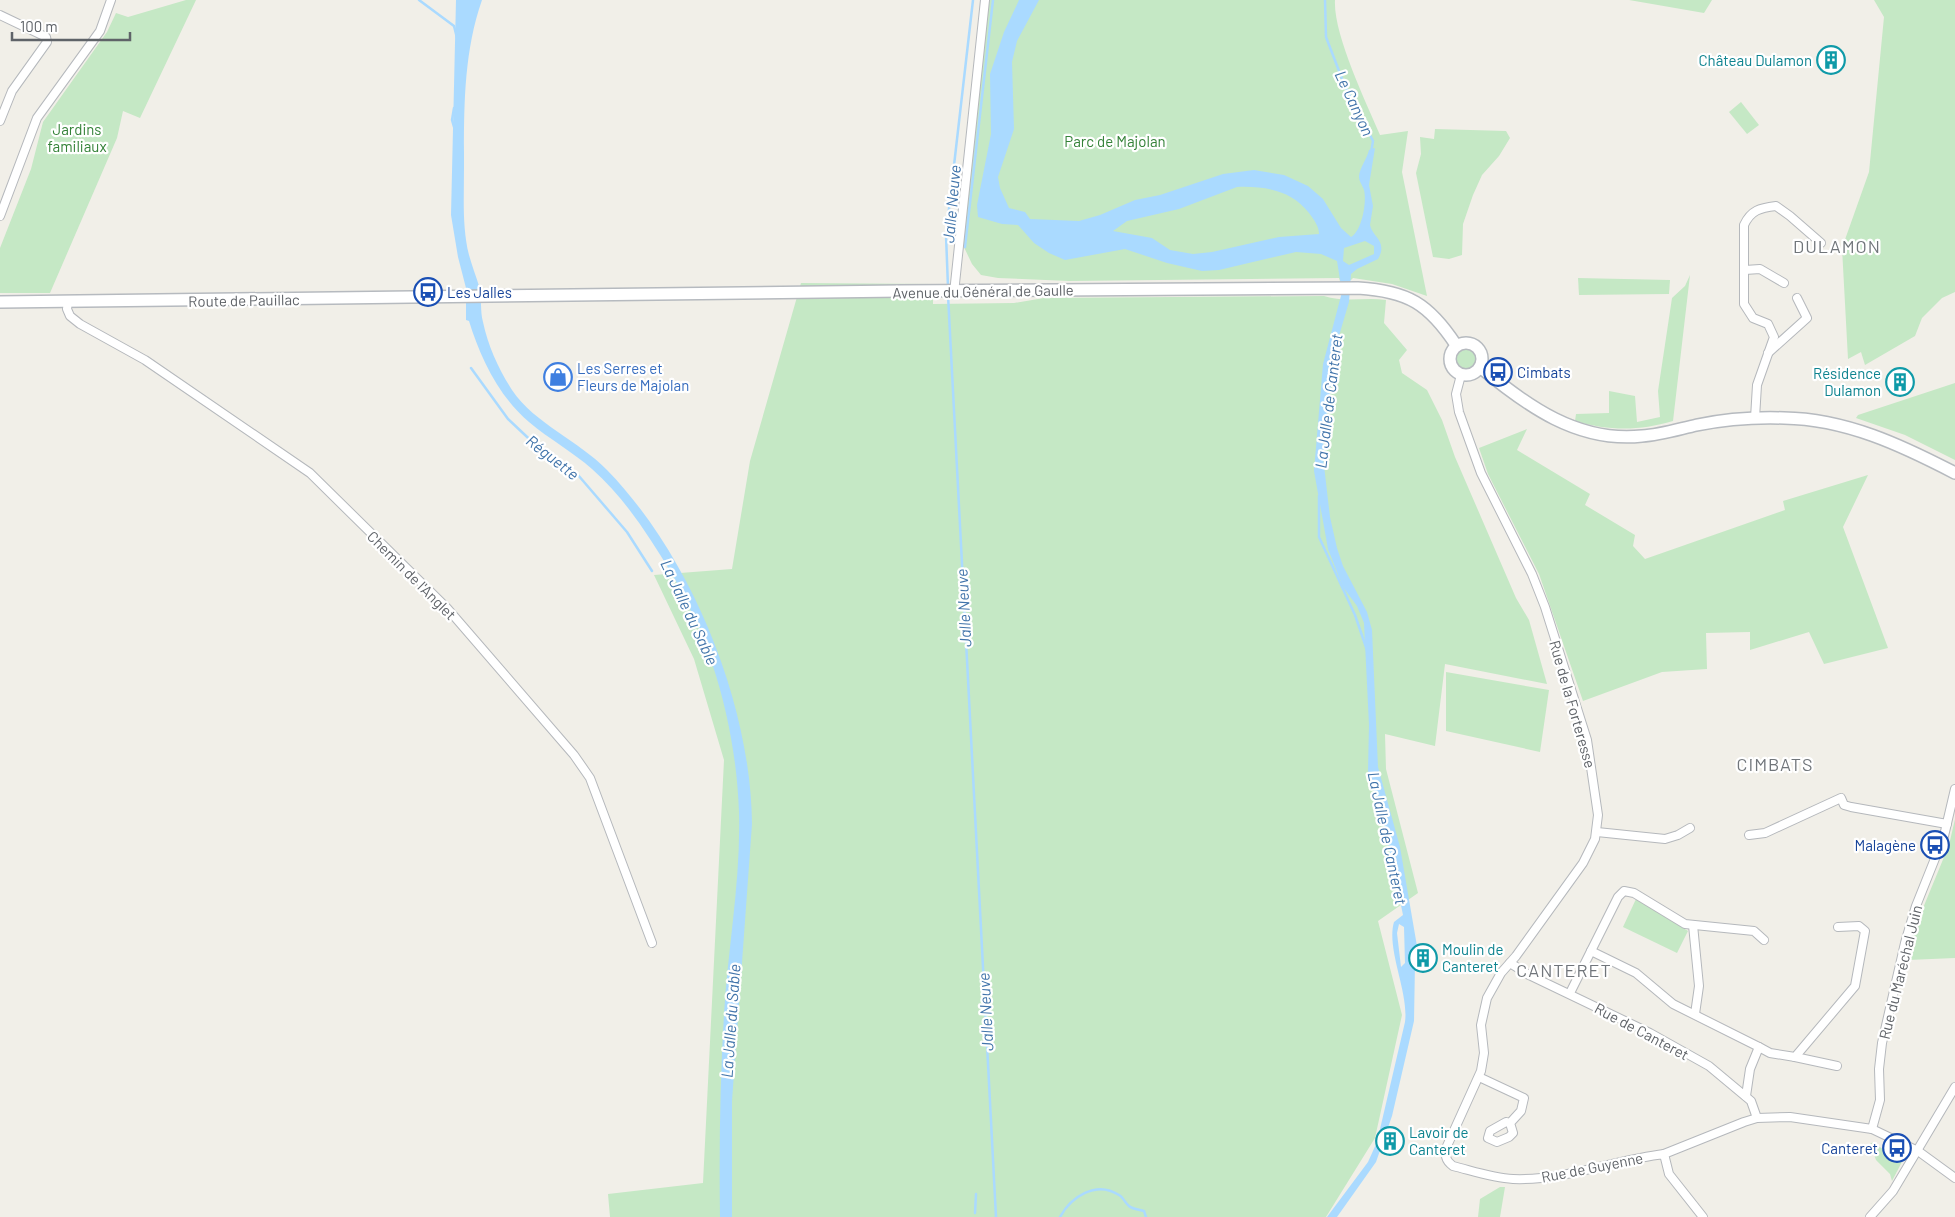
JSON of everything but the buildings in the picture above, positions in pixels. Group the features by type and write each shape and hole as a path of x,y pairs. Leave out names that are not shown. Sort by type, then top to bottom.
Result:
{"main road":[{"name":"Avenue du Général de Gaulle","path":"488,297 954,293 1175,288 1358,288 1384,291 1402,296 1425,307 1434,314 1456,345"},
{"name":"Route de Pauillac","path":"0,302 488,297"},
{"path":"1467,342 1477,347 1482,357 1480,368 1472,374 1462,375 1452,369 1449,359 1456,345 1467,342"},
{"path":"1480,368 1548,416 1572,428 1600,435 1642,436 1725,420 1755,418 1794,419 1837,424 1893,442 1955,473"}],"street":[{"path":"0,216 37,118 100,31 111,0"},
{"path":"954,293 986,0"},
{"path":"0,15 46,36 47,42 12,91 0,121"},
{"path":"1755,418 1758,386 1774,337 1768,324 1754,318 1744,304 1744,225 1748,215 1758,209 1776,206 1820,243"},
{"path":"1745,270 1760,270 1784,283"},
{"path":"1767,354 1807,318 1796,298"},
{"name":"Chemin de l'Anglet","path":"68,301 67,309 70,316 80,324 145,360 310,473 447,608 574,755 590,778 652,943"},
{"name":"Rue de la Forteresse","path":"1448,1162 1445,1156 1447,1146 1479,1077 1484,1053 1481,1025 1483,1008 1494,984 1590,852 1597,832 1598,801 1582,721 1539,590 1481,473 1468,439 1456,394 1462,375"},
{"name":"Rue du Maréchal Juin","path":"1872,1129 1880,1100 1879,1068 1882,1043 1905,943 1947,824 1955,789"},
{"path":"1749,835 1765,833 1841,798 1844,804 1852,807 1947,824"},
{"path":"1597,832 1665,839 1678,835 1690,828"},
{"path":"1570,993 1618,897 1624,891 1634,893 1677,920 1693,925 1754,930 1764,940"},
{"path":"1693,925 1699,986 1695,1014"},
{"path":"1795,1057 1855,986 1865,931 1859,926 1838,927"},
{"path":"1592,951 1636,973 1673,1004 1770,1053 1837,1066"},
{"name":"Rue de Canteret","path":"1510,962 1529,975 1650,1033 1708,1066 1746,1096 1755,1109 1757,1118"},
{"path":"1746,1096 1750,1068 1759,1047"},
{"path":"1479,1077 1524,1098 1521,1111 1510,1124"},
{"path":"1870,1217 1893,1191 1955,1087"},
{"path":"1664,1154 1757,1118 1790,1117 1872,1129 1918,1151 1955,1178"},
{"name":"Rue de Guyenne","path":"1448,1162 1454,1166 1498,1177 1532,1178 1557,1176 1664,1154 1669,1174 1703,1217"}],"green space":[{"name":"Jardins familiaux","path":"186,0 196,0 140,118 123,111 117,138 50,293 0,293 0,248 31,169 43,122 107,32 116,13 128,17"},
{"name":"Parc de Majolan","path":"989,0 1335,0 1339,31 1345,49 1380,135 1408,131 1402,172 1427,296 1392,284 1353,278 1340,281 1339,278 1069,281 998,278 981,275 972,264 962,243"},
{"path":"1629,0 1712,0 1704,13"},
{"path":"1874,0 1955,0 1955,292 1942,298 1922,318 1915,336 1865,365 1861,352 1848,359 1842,248 1869,172 1884,17"},
{"path":"1741,102 1759,125 1747,134 1729,112"},
{"path":"1435,129 1506,131 1510,138 1499,156 1482,175 1473,195 1463,224 1462,255 1449,259 1433,257 1416,173 1421,154 1420,137 1434,139"},
{"path":"1690,275 1673,421 1648,427 1624,429 1600,427 1575,421 1576,414 1609,413 1609,391 1635,396 1637,422 1660,417 1658,391 1672,298 1685,286"},
{"path":"1578,278 1670,280 1669,294 1579,295"},
{"path":"801,283 933,284 933,304 1014,303 1044,298 1324,296 1347,300 1386,300 1384,323 1407,350 1399,360 1402,373 1427,390 1442,420 1455,457 1516,598 1529,620 1547,684 1445,664 1435,746 1385,734 1386,769 1418,893 1378,921 1402,1015 1375,1138 1326,1217 610,1217 608,1194 703,1183 724,760 694,659 654,575 732,569 750,461"},
{"path":"1462,348 1470,348 1477,355 1477,363 1470,370 1462,370 1455,363 1455,355"},
{"path":"1955,383 1955,460 1905,435 1856,418 1858,415"},
{"path":"1527,429 1517,450 1590,494 1585,505 1635,535 1633,546 1645,559 1785,510 1783,501 1868,475 1843,527 1888,648 1824,664 1809,632 1750,650 1750,632 1706,633 1707,669 1662,672 1583,701 1539,574 1488,474 1479,448"},
{"path":"1446,672 1549,690 1540,752 1446,731"},
{"path":"1955,819 1955,958 1908,960 1916,925 1949,845"},
{"path":"1636,899 1688,931 1677,953 1623,927"},
{"path":"1873,1142 1884,1150 1905,1156 1892,1181 1890,1174 1876,1160 1870,1144"},
{"path":"1500,1187 1505,1187 1500,1217 1478,1217 1480,1199"}],"water":[{"path":"456,0 482,0 471,41 466,83 464,212 465,234 470,259 479,286 482,318 491,349 507,382 521,402 532,413 596,459 637,505 665,545 690,588 711,634 728,681 741,730 749,778 752,824 732,1101 732,1217 720,1217 721,1090 724,1014 739,837 737,781 727,718 710,657 698,627 670,571 653,544 635,517 604,480 585,463 518,412 492,376 469,321 466,320 466,288 458,257 451,215"},
{"path":"1019,0 1039,0 1017,41 1012,62 1014,129 998,177 1000,188 1009,208 1025,212 1030,219 1079,221 1100,215 1135,200 1160,195 1223,174 1254,170 1284,175 1308,186 1323,199 1341,228 1351,237 1355,234 1361,223 1364,209 1365,195 1359,176 1369,150 1375,148 1369,185 1373,206 1370,225 1381,244 1381,253 1378,259 1351,274 1349,302 1336,346 1323,457 1330,517 1337,548 1343,566 1367,612 1372,630 1378,767 1400,847 1418,952 1415,963 1414,1021 1392,1116 1376,1162 1337,1217 1327,1217 1368,1162 1377,1142 1405,1022 1405,1010 1392,933 1394,922 1403,915 1384,824 1368,771 1369,725 1364,623 1357,606 1343,587 1328,549 1314,471 1323,364 1342,292 1337,261 1321,254 1296,252 1219,270 1202,271 1167,263 1125,249 1065,260 1049,253 1034,243 1018,225 1002,224 978,217 977,205 991,134 990,74 1004,32","holes":["1237,187 1258,187 1286,194 1302,205 1309,213 1317,226 1319,234 1279,237 1212,252 1193,254 1170,250 1152,238 1113,231 1127,221 1179,209","1365,241 1374,246 1374,254 1349,265 1343,261 1344,248","1399,924 1404,927 1405,963 1401,967 1397,933"]}],"waterway":[{"path":"419,0 454,26 457,38"},
{"name":"Jalle Neuve","path":"948,287 946,235 973,0"},
{"path":"965,247 993,0"},
{"name":"Le Canyon","path":"1325,0 1326,37 1344,84 1373,141 1371,153"},
{"name":"La Jalle du Sable","path":"454,108 452,120 454,127"},
{"name":"Jalle Neuve","path":"948,295 996,1217"},
{"name":"Réguette","path":"471,368 508,419 542,451 578,475 627,532 652,571"},
{"name":"La Jalle de Canteret","path":"1319,496 1319,537 1355,615 1368,653"},
{"path":"1060,1217 1077,1197 1093,1190 1102,1189 1119,1195 1130,1207 1144,1211 1146,1217"},
{"path":"975,1213 976,1194"}],"place":[{"name":"Château Dulamon","path":"1831,60"},
{"name":"Les Jalles","path":"428,292"},
{"name":"Cimbats","path":"1498,372"},
{"name":"Les Serres et Fleurs de Majolan","path":"558,377"},
{"name":"Résidence Dulamon","path":"1900,382"},
{"name":"Malagène","path":"1935,845"},
{"name":"Moulin de Canteret","path":"1423,958"},
{"name":"Lavoir de Canteret","path":"1390,1141"},
{"name":"Canteret","path":"1897,1148"}],"district":[{"name":"DULAMON","path":"1837,246"},
{"name":"CIMBATS","path":"1775,764"},
{"name":"CANTERET","path":"1564,970"}]}
